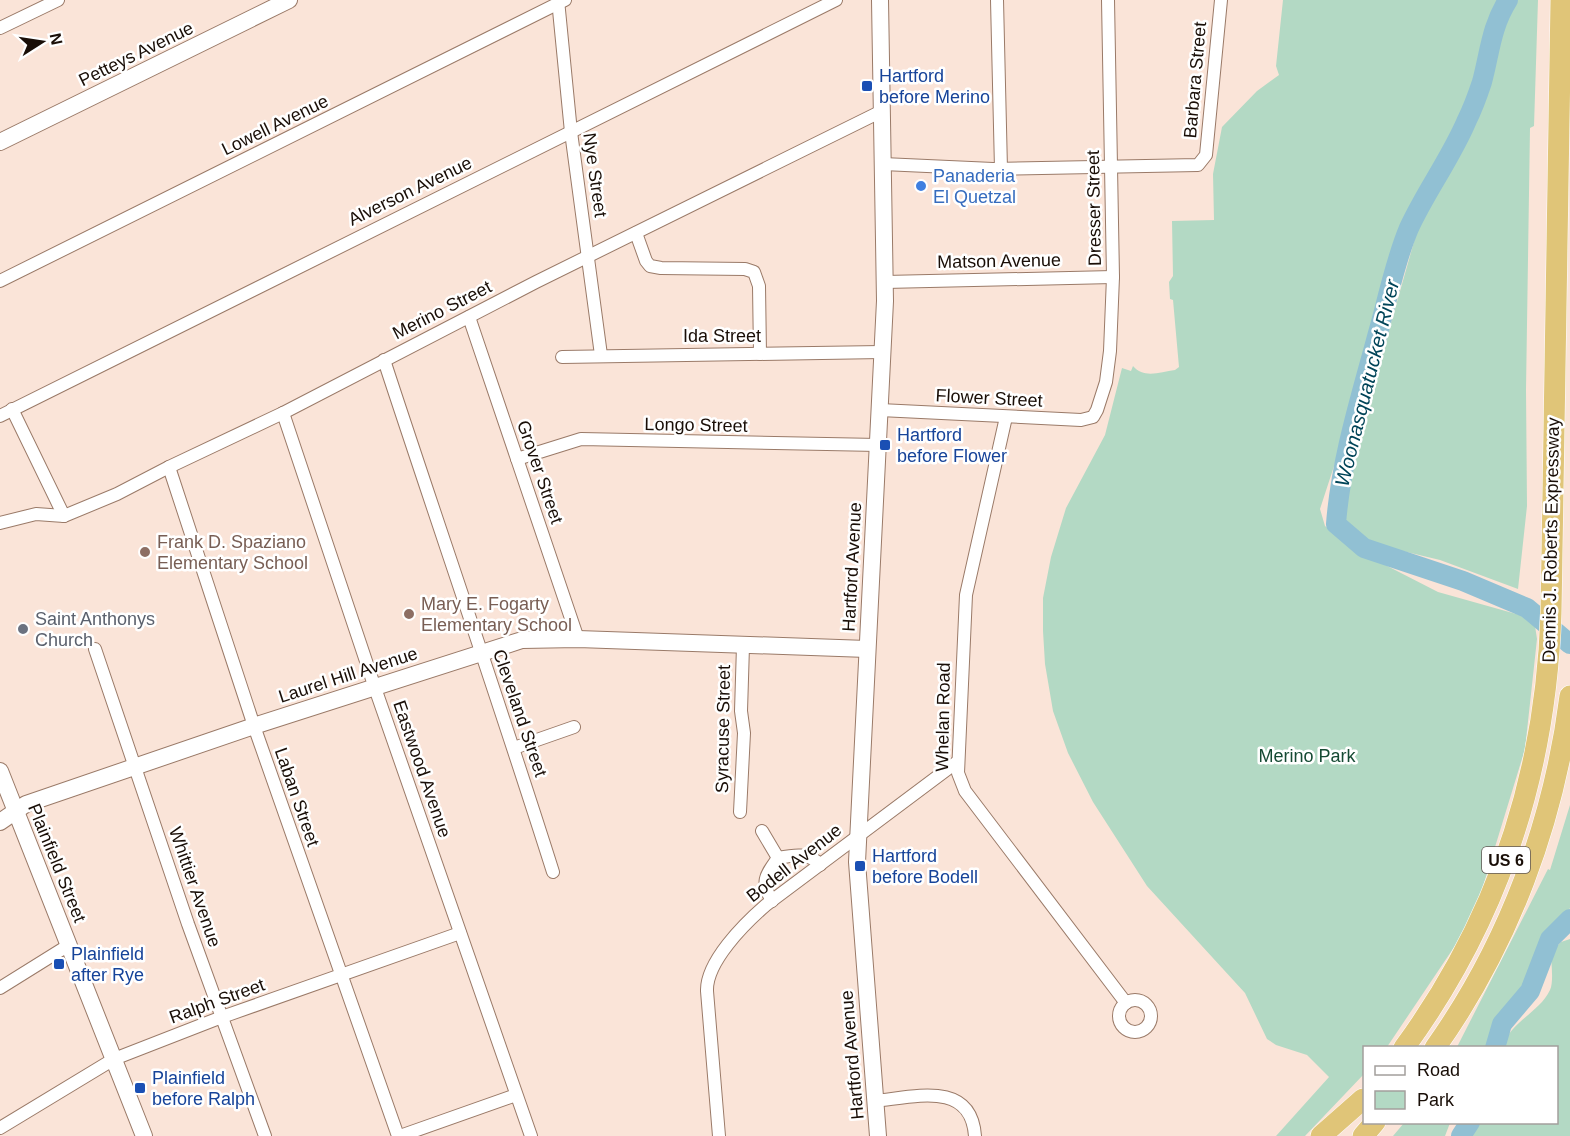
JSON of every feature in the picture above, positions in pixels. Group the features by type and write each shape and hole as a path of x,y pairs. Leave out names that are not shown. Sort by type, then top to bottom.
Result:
{"highway":[{"name":"Dennis J. Roberts Expressway","path":"1405,1046 1444,988 1490,901 1523,808 1543,712 1551,602 1561,0"},
{"name":"US 6","path":"1436,1046 1481,974 1524,882 1541,833 1554,784 1570,696"},
{"path":"1321,1136 1363,1099"},
{"path":"1329,1136 1363,1099"},
{"path":"1364,1136 1374,1124"}],"main road":[{"name":"Petteys Avenue","path":"0,142 289,0"},
{"name":"Hartford Avenue","path":"878,1136 857,883 885,282 880,0"},
{"name":"Laurel Hill Avenue","path":"0,822 26,804 254,726 522,640 578,639 867,650"},
{"name":"Plainfield Street","path":"0,771 144,1136"}],"street":[{"path":"0,28 58,0"},
{"name":"Alverson Avenue","path":"0,416 836,0"},
{"path":"997,0 1001,169"},
{"name":"Dresser Street","path":"1095,414 1108,368 1113,277 1108,0"},
{"name":"Barbara Street","path":"1111,166 1196,165 1202,162 1206,155 1221,0"},
{"name":"Nye Street","path":"561,1 571,132 601,355"},
{"name":"Lowell Avenue","path":"0,281 561,1"},
{"name":"Merino Street","path":"0,523 36,514 64,516 117,494 283,413 588,256 882,111"},
{"path":"883,164 1001,169 1111,166"},
{"path":"636,233 650,266 745,269 754,272 759,286 760,354"},
{"name":"Matson Avenue","path":"885,282 1113,277"},
{"name":"Grover Street","path":"469,317 578,639"},
{"name":"Ida Street","path":"562,357 882,352"},
{"name":"Cleveland Street","path":"384,360 554,872"},
{"path":"12,410 64,516"},
{"name":"Flower Street","path":"880,410 1081,420 1089,419 1095,414"},
{"name":"Eastwood Avenue","path":"283,413 375,688 531,1136"},
{"name":"Whelan Road","path":"1006,417 966,595 957,762 959,778 965,790 1126,1003"},
{"name":"Longo Street","path":"517,459 581,439 878,445"},
{"name":"Laban Street","path":"169,467 254,726 399,1136"},
{"name":"Syracuse Street","path":"740,812 744,733 741,711 743,646"},
{"name":"Whittier Avenue","path":"95,649 265,1136"},
{"path":"514,748 574,727"},
{"name":"Bodell Avenue","path":"719,1136 707,991 708,975 714,964 748,922 772,901 957,762"},
{"path":"762,831 778,858"},
{"path":"772,901 764,885 766,874 778,858 808,856 815,858 820,865"},
{"name":"Ralph Street","path":"0,1128 114,1059 222,1017 460,933"},
{"path":"0,988 69,945"},
{"path":"399,1136 516,1095"},
{"path":"875,1101 936,1096 952,1098 962,1104 969,1113 974,1123 975,1136"}],"green space":[{"name":"Merino Park","path":"1283,0 1499,0 1506,16 1515,0 1538,0 1534,126 1530,128 1526,390 1527,506 1518,589 1440,560 1369,543 1356,536 1341,520 1339,506 1343,472 1378,369 1421,217 1432,192 1451,168 1484,100 1421,200 1320,509 1325,526 1356,550 1438,592 1534,619 1537,639 1525,749 1473,919 1388,1046 1363,1046 1363,1075 1305,1136 1276,1136 1329,1077 1307,1055 1276,1045 1267,1039 1245,993 1147,886 1093,802 1068,753 1053,711 1045,664 1043,631 1043,598 1051,557 1066,508 1105,435 1122,368 1131,371 1133,366 1137,370 1152,374 1175,370 1179,367 1173,300 1170,299 1169,282 1173,276 1172,221 1214,220 1213,174 1222,127 1257,91 1279,75 1276,66"},
{"path":"1570,805 1570,908 1551,939 1533,978 1489,1046 1458,1046 1548,869 1550,870"},
{"path":"1570,939 1570,1136 1464,1136 1467,1124 1558,1124 1558,1046 1502,1046 1512,1030 1539,1005 1550,990 1551,952 1561,942"},
{"path":"1403,1124 1450,1124 1445,1136 1393,1136"}],"waterway":[{"name":"Woonasquatucket River","path":"1508,0 1494,30 1482,82 1471,111 1454,148 1416,214 1400,253 1352,428 1342,476 1336,524 1364,548 1463,581 1527,608 1570,644"},
{"name":"Woonasquatucket River","path":"1496,1046 1502,1024 1530,991 1550,939 1570,919"},
{"name":"Woonasquatucket River","path":"1461,1136 1469,1124"}],"place":[{"name":"Hartford before Merino","path":"867,86"},
{"name":"Panaderia El Quetzal","path":"921,186"},
{"name":"Hartford before Flower","path":"885,445"},
{"name":"Frank D. Spaziano Elementary School","path":"145,552"},
{"name":"Mary E. Fogarty Elementary School","path":"409,614"},
{"name":"Saint Anthonys Church","path":"23,629"},
{"name":"Hartford before Bodell","path":"860,866"},
{"name":"Plainfield after Rye","path":"59,964"},
{"name":"Plainfield before Ralph","path":"140,1088"}]}
